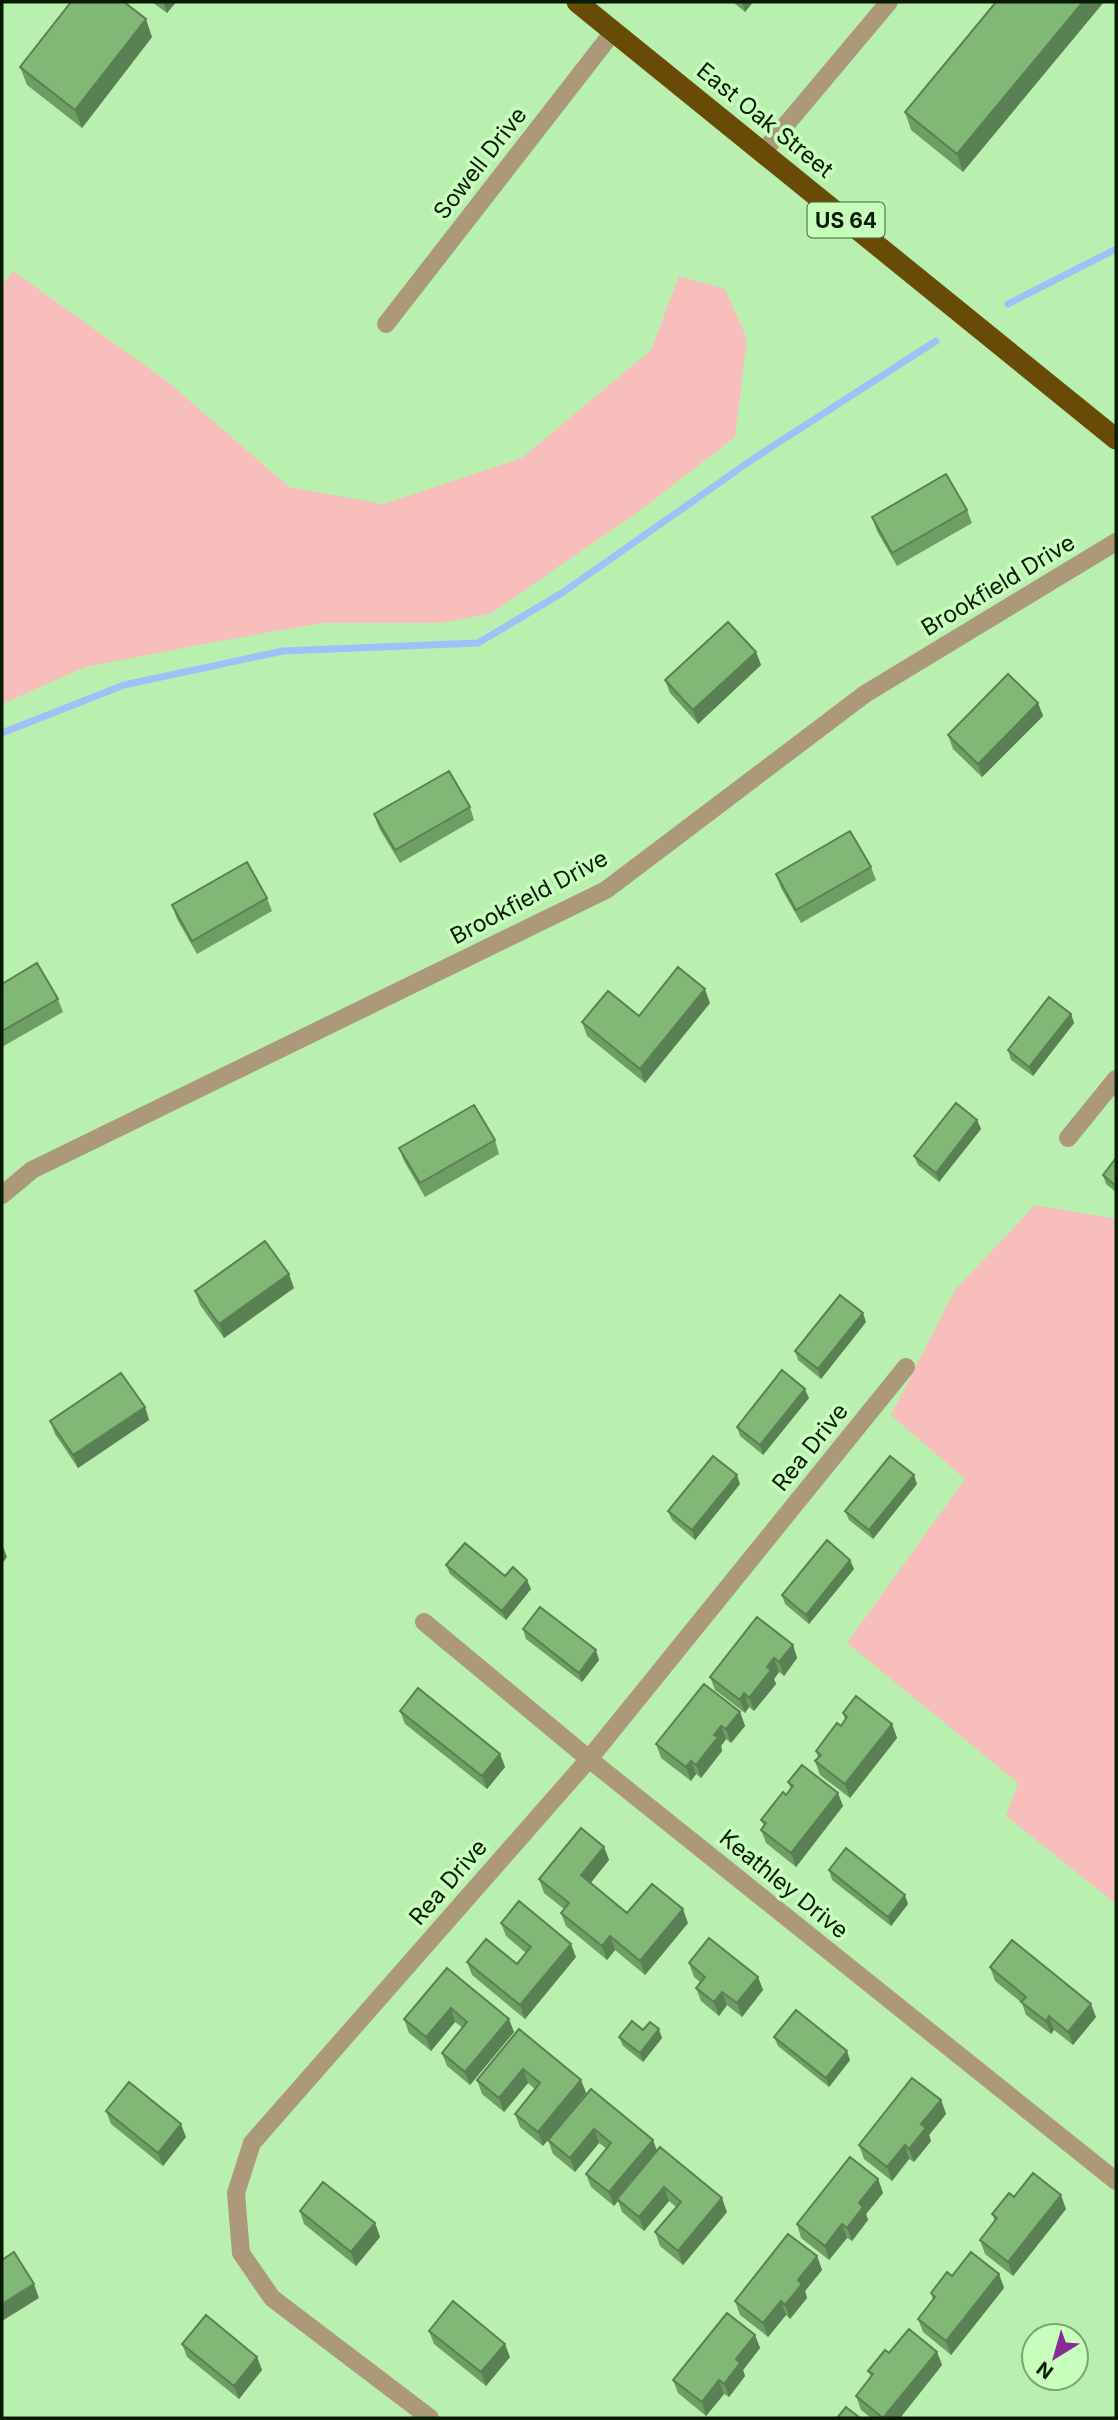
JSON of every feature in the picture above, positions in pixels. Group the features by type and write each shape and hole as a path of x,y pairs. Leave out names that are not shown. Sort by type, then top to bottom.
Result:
{"highway":[{"name":"East Oak Street","path":"577,2 1116,439"}],"street":[{"path":"763,152 889,2"},
{"name":"Sowell Drive","path":"386,324 613,32"},
{"name":"Brookfield Drive","path":"2,1195 32,1170 606,890 865,694 1116,542"},
{"path":"1068,1138 1116,1079"},
{"name":"Rea Drive","path":"430,2418 272,2298 241,2253 236,2193 252,2143 589,1759 906,1367"},
{"name":"Keathley Drive","path":"424,1622 589,1759 1116,2181"}],"shaded area":[{"path":"13,271 168,382 289,487 383,504 522,458 651,350 679,276 725,289 747,339 735,437 638,512 490,614 440,623 323,623 214,642 85,667 2,704 2,285"},
{"path":"1035,1205 1116,1219 1116,1904 1006,1816 1018,1783 847,1643 965,1479 891,1415 955,1290"}],"building":[{"path":"71,2 124,2 146,19 75,110 20,67"},
{"path":"996,2 1083,2 957,154 905,112"},
{"path":"946,474 967,510 892,553 872,517"},
{"path":"728,622 756,652 693,710 665,680"},
{"path":"1008,674 1038,703 978,764 948,735"},
{"path":"449,771 470,807 395,850 374,814"},
{"path":"850,831 871,867 796,910 776,874"},
{"path":"247,862 267,898 192,941 172,905"},
{"path":"37,963 58,999 2,1031 2,984"},
{"path":"678,967 705,989 640,1069 582,1022 608,991 639,1016"},
{"path":"1049,997 1071,1014 1029,1067 1008,1050"},
{"path":"956,1103 977,1120 936,1173 914,1156"},
{"path":"474,1105 495,1140 420,1183 399,1148"},
{"path":"1116,1158 1116,1186 1103,1175"},
{"path":"265,1241 289,1274 219,1324 195,1291"},
{"path":"840,1295 863,1313 818,1369 795,1351"},
{"path":"782,1370 805,1389 760,1445 737,1427"},
{"path":"121,1373 145,1407 73,1455 50,1421"},
{"path":"713,1456 737,1475 692,1530 668,1511"},
{"path":"890,1456 914,1475 869,1530 845,1511"},
{"path":"827,1540 850,1560 806,1615 782,1595"},
{"path":"465,1543 505,1576 513,1567 527,1580 502,1611 446,1565"},
{"path":"540,1607 596,1650 579,1673 523,1629"},
{"path":"757,1617 793,1645 779,1662 774,1658 767,1667 771,1670 749,1698 744,1693 740,1700 710,1677"},
{"path":"704,1684 740,1712 726,1729 721,1726 714,1735 718,1737 696,1765 691,1761 686,1767 656,1744"},
{"path":"418,1688 500,1754 482,1776 400,1711"},
{"path":"856,1696 892,1724 845,1784 815,1761 821,1755 816,1751 837,1723 841,1726 847,1717 843,1713"},
{"path":"802,1765 838,1793 791,1853 761,1830 766,1823 761,1820 783,1792 786,1795 793,1786 788,1782"},
{"path":"581,1828 604,1847 581,1875 627,1913 652,1884 683,1909 640,1961 610,1936 602,1946 561,1913 569,1903 539,1879"},
{"path":"846,1848 905,1895 888,1917 829,1870"},
{"path":"519,1901 571,1944 520,2005 467,1962 486,1939 517,1964 531,1947 501,1923"},
{"path":"709,1938 758,1977 737,2003 722,1992 714,2002 696,1988 705,1977 689,1963"},
{"path":"1012,1940 1091,2004 1068,2032 1049,2016 1046,2021 1021,2002 1026,1997 990,1967"},
{"path":"447,1968 509,2019 465,2072 442,2053 467,2022 451,2008 426,2037 404,2019"},
{"path":"796,2010 847,2051 826,2078 774,2037"},
{"path":"632,2021 643,2030 650,2022 659,2029 640,2053 619,2037"},
{"path":"519,2029 581,2080 538,2132 515,2114 540,2083 523,2069 499,2098 477,2080"},
{"path":"912,2078 941,2100 921,2124 926,2128 909,2149 905,2145 887,2167 859,2145"},
{"path":"129,2082 181,2124 158,2153 106,2111"},
{"path":"591,2089 653,2140 609,2192 586,2174 611,2143 594,2129 570,2158 548,2140"},
{"path":"660,2147 722,2198 678,2251 655,2232 681,2202 664,2187 639,2217 617,2199"},
{"path":"850,2157 878,2179 859,2203 863,2207 847,2228 842,2224 825,2246 797,2224"},
{"path":"1033,2173 1061,2195 1008,2262 980,2240 997,2218 992,2214 1009,2193 1014,2197"},
{"path":"323,2182 375,2223 351,2252 300,2211"},
{"path":"788,2234 817,2256 798,2280 802,2284 785,2305 781,2301 763,2323 735,2301"},
{"path":"14,2252 34,2284 2,2304 2,2260"},
{"path":"971,2252 999,2274 946,2341 918,2319 935,2297 931,2293 947,2272 952,2276"},
{"path":"453,2301 505,2344 481,2372 429,2331"},
{"path":"727,2313 755,2335 736,2359 740,2363 724,2384 719,2380 702,2402 673,2380"},
{"path":"206,2315 257,2357 234,2386 182,2344"},
{"path":"909,2329 937,2352 883,2418 856,2396 873,2374 868,2371 885,2350 889,2353"},
{"path":"846,2407 860,2418 837,2418"}],"waterway":[{"path":"1008,304 1116,249"},
{"path":"2,733 124,685 283,651 478,643 562,593 756,457 936,341"}]}
